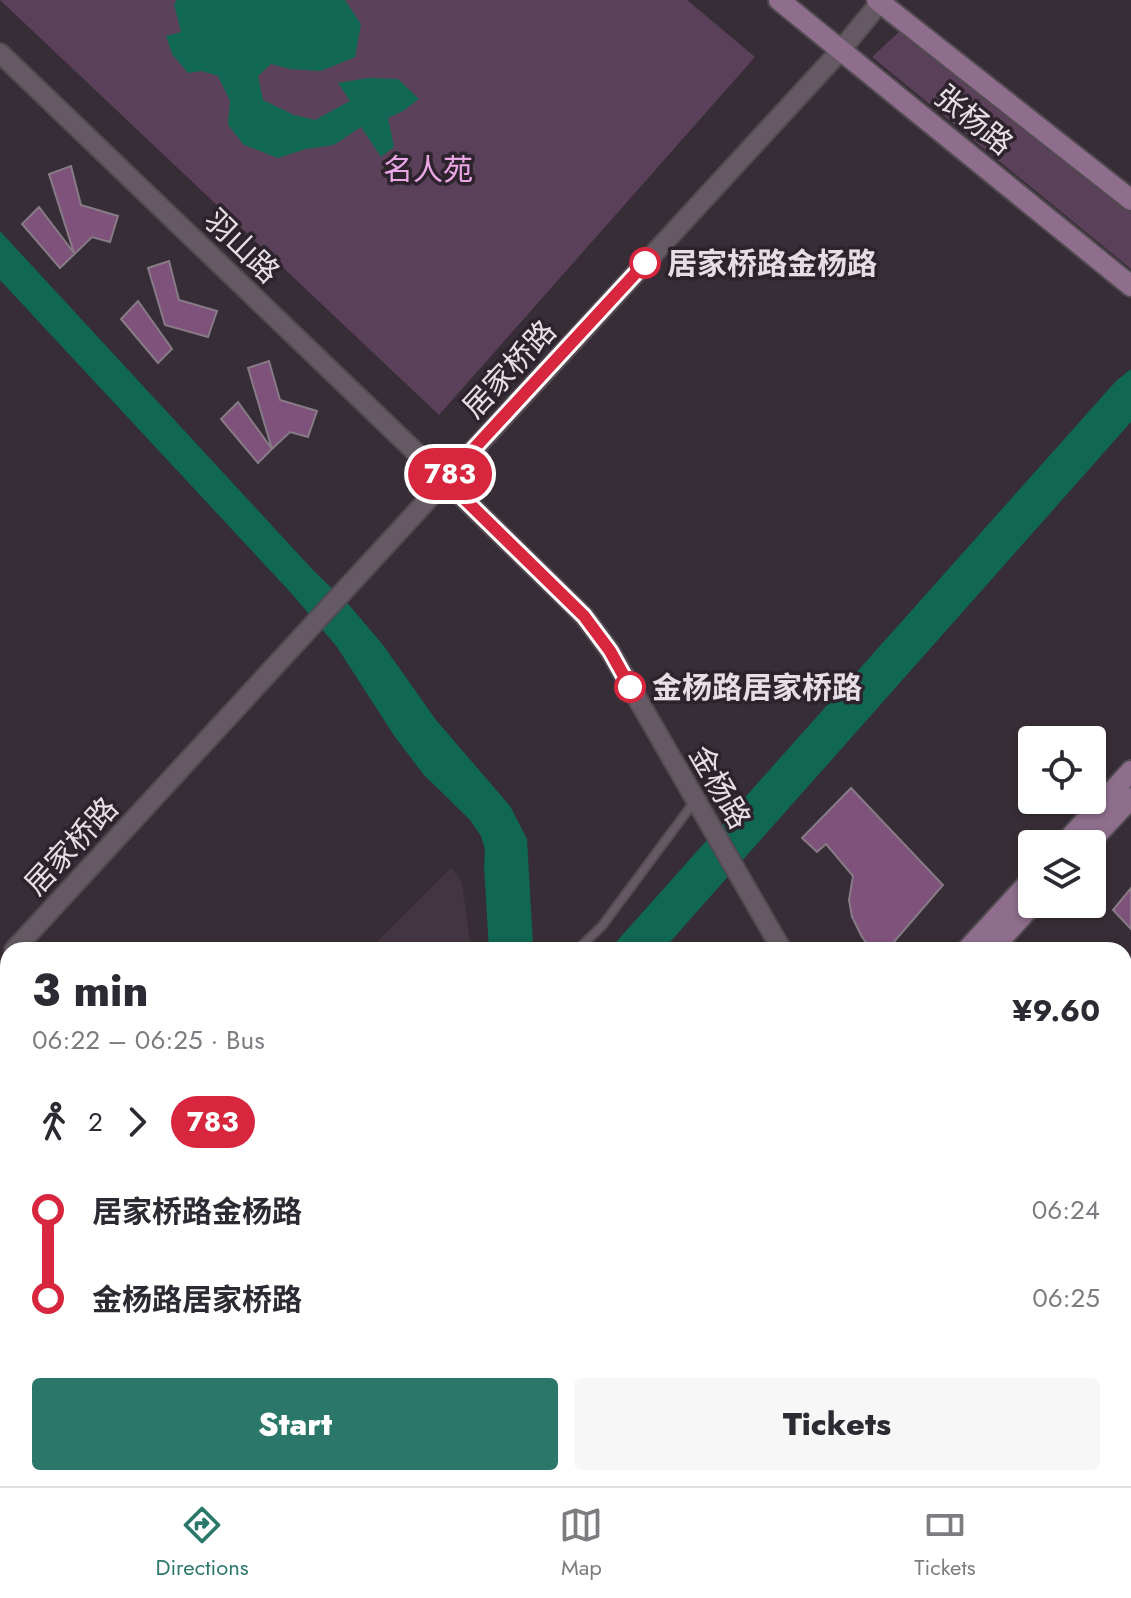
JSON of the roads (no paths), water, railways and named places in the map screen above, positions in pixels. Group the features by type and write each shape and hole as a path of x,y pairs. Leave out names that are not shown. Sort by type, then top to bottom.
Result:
{"main road":[{"name":"张杨路","path":"779,0 1131,286"},
{"name":"张杨路","path":"879,1 1131,200"},
{"path":"1077,830 1131,771"},
{"path":"1101,830 1131,798"},
{"path":"974,942 1018,894"},
{"path":"998,942 1020,918"}],"street":[{"name":"居家桥路","path":"21,942 841,50 879,1"},
{"name":"羽山路","path":"0,53 445,480"},
{"name":"金杨路","path":"445,480 584,616 610,651 777,942"}],"lane":[{"path":"585,942 701,808"}],"place":[{"name":"居家桥路金杨路","path":"645,263"},
{"name":"金杨路居家桥路","path":"630,687"}],"park label":[{"name":"名人苑","path":"428,169"}]}
